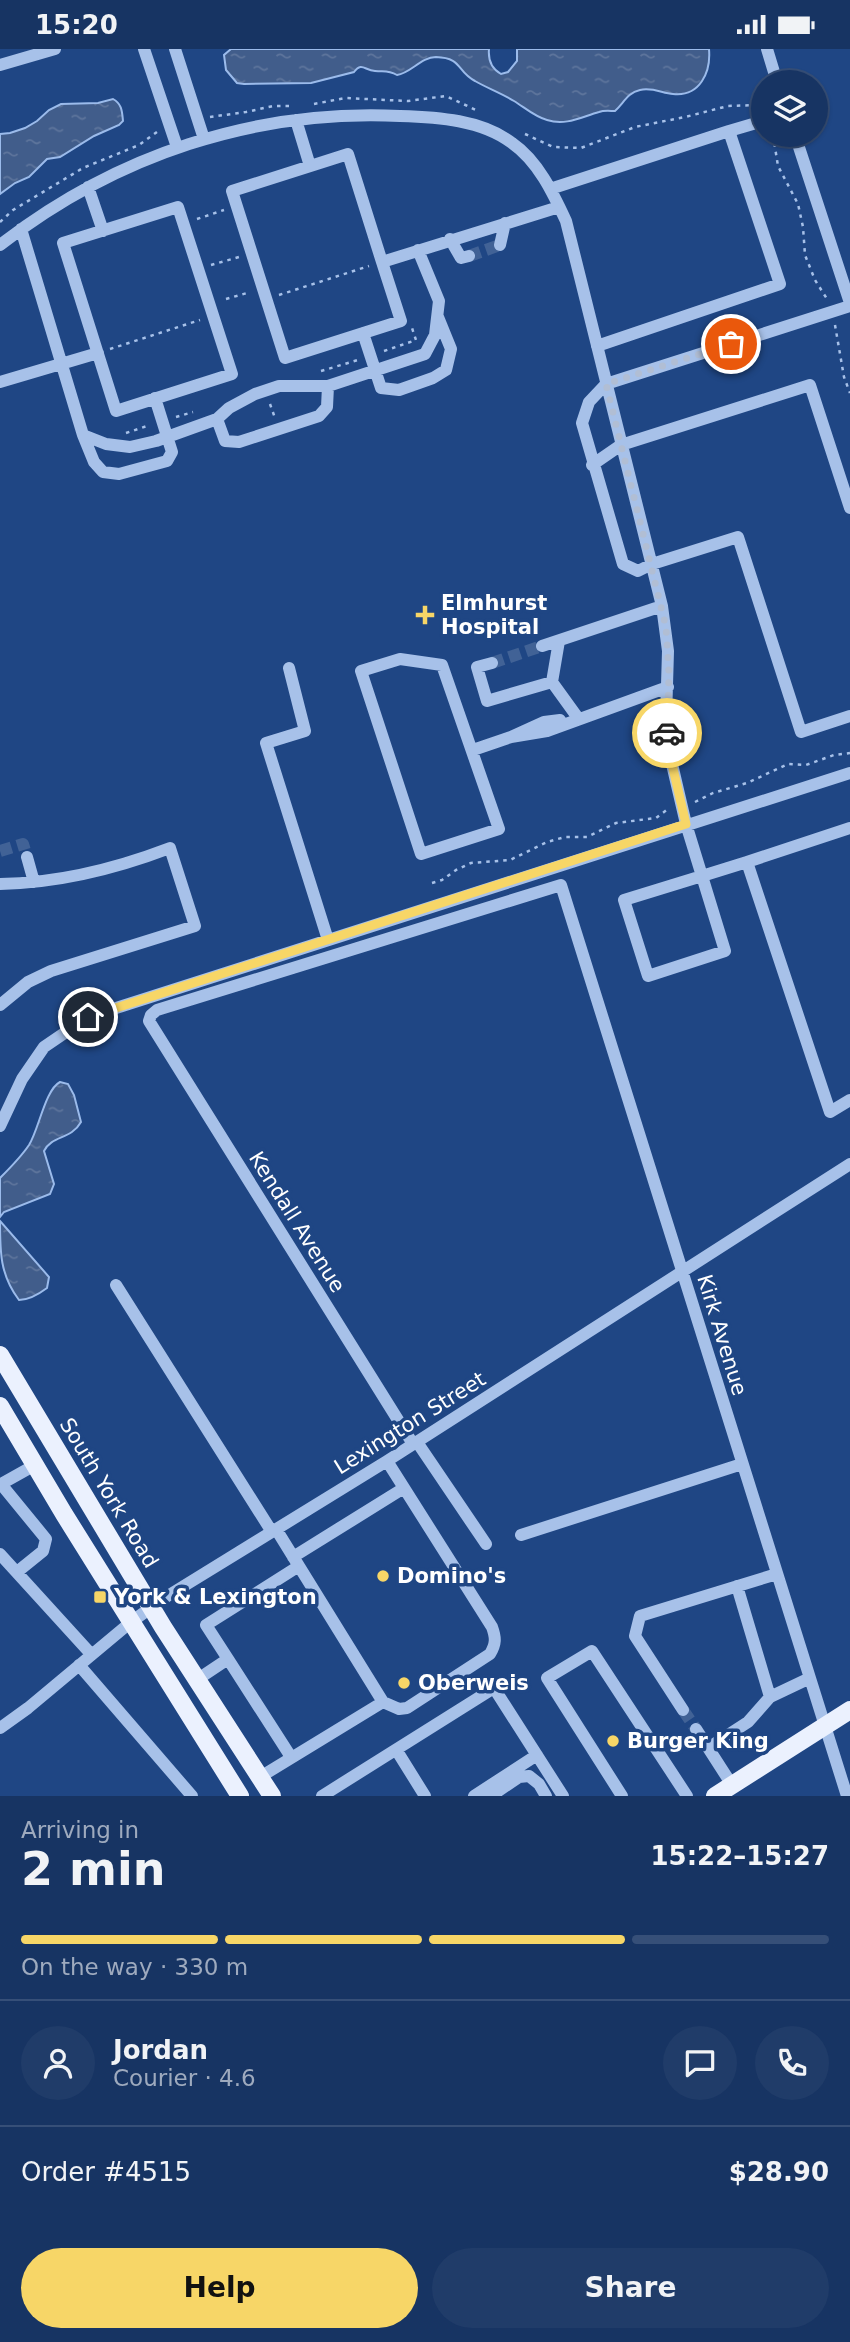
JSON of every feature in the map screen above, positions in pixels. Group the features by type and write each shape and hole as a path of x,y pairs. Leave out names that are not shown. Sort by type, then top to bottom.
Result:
{"main road":[{"name":"South York Road","path":"0,1355 151,1607 272,1796"},
{"path":"0,1406 240,1796"},
{"path":"715,1796 850,1710"}],"street":[{"path":"0,65 55,49"},
{"path":"144,49 177,147"},
{"path":"175,49 204,139"},
{"path":"766,49 773,70"},
{"path":"0,245 88,187 154,155 204,139 296,120 376,114 423,116 494,131 514,144 537,169 566,221 662,605 668,651 668,747 686,824 702,876 725,951 648,976 624,900 702,876 747,862 850,828"},
{"path":"296,120 310,166"},
{"path":"550,189 751,125"},
{"path":"597,346 780,284 729,131"},
{"path":"799,147 850,305 606,384 589,403 582,423 623,564 638,571 652,564 738,537 801,731 850,716"},
{"path":"348,154 401,321 285,358 232,191 310,166 348,154"},
{"path":"88,187 103,231"},
{"path":"178,207 184,223 232,374 116,411 63,243 178,207"},
{"path":"382,262 559,207"},
{"path":"500,245 505,223"},
{"path":"21,229 83,435 94,463 103,472 119,474 167,461 172,452 155,398"},
{"path":"450,239 461,258 469,255"},
{"path":"83,435 106,444 130,447 217,419 229,408 266,390 279,386 328,386 425,354 435,335 439,301 418,250"},
{"path":"363,333 381,388 399,390 433,378 446,370 451,349 437,313"},
{"path":"0,381 98,353"},
{"path":"593,465 621,445 810,385 850,508"},
{"path":"217,419 225,441 239,442 319,416 327,407 328,386"},
{"path":"542,646 662,605"},
{"path":"559,641 552,682 578,718"},
{"path":"400,659 442,665 472,750 499,829 421,854 361,671 400,659"},
{"path":"492,663 477,667 487,701 552,682"},
{"path":"289,668 305,730 267,743 328,940"},
{"path":"472,750 511,737 547,731 668,687"},
{"path":"0,1126 22,1079 44,1047 88,1017 850,773"},
{"path":"0,884 68,878 170,848 195,926 51,971 28,982 0,1005"},
{"path":"27,857 34,882"},
{"path":"747,862 830,1112 850,1100"},
{"name":"Kirk Avenue","path":"149,1021 157,1010 561,884 847,1796"},
{"name":"Kendall Avenue","path":"149,1021 415,1443 486,1544"},
{"name":"Lexington Street","path":"0,1727 151,1607 387,1461 850,1164"},
{"path":"116,1285 296,1561 383,1702 399,1709 407,1708 490,1654 496,1637 387,1461"},
{"path":"521,1535 742,1464"},
{"path":"17,1572 43,1551 46,1539 1,1483 35,1465"},
{"path":"291,1757 206,1625 404,1488"},
{"path":"0,1554 91,1654"},
{"path":"683,1710 635,1636 640,1616 777,1574"},
{"path":"737,1586 771,1697"},
{"path":"622,1796 547,1678 592,1651 687,1796"},
{"path":"198,1679 228,1659"},
{"path":"79,1665 192,1796"},
{"path":"708,1748 748,1722 771,1697 810,1678"},
{"path":"322,1796 494,1688 564,1796"},
{"path":"260,1777 383,1702"},
{"path":"696,1729 733,1785"},
{"path":"397,1751 425,1796"},
{"path":"474,1796 537,1755"},
{"path":"491,1796 519,1777 529,1776 539,1784 546,1796"}],"path":[{"path":"775,147 778,166 798,204 805,255 838,334 844,377 850,393"},
{"path":"184,223 237,206"},
{"path":"198,268 252,253"},
{"path":"267,299 382,262"},
{"path":"226,299 247,293"},
{"path":"98,353 213,316"},
{"path":"266,390 278,429"},
{"path":"432,883 471,863 510,860 547,842 565,837 587,837 616,823 656,818 667,809 747,783 788,764 806,765 834,755 850,753"}],"water":[{"path":"231,49 489,49 491,64 501,74 508,72 517,61 517,49 709,49 709,58 702,81 690,91 673,94 644,89 629,96 615,111 601,111 573,120 554,122 538,117 509,98 475,81 455,62 445,58 431,58 397,75 361,67 354,72 311,83 244,84 237,83 226,70 224,55"},
{"path":"113,99 122,111 123,121 119,125 94,136 60,157 47,159 29,177 0,194 0,134 25,128 61,104 98,103"},
{"path":"60,1082 68,1084 74,1095 81,1122 72,1132 52,1142 44,1151 54,1184 50,1194 4,1212 0,1217 0,1178 29,1145 46,1101"},
{"path":"0,1221 49,1277 47,1288 31,1298 19,1300 8,1281 1,1253"}],"tunnel":[{"path":"469,256 500,245"},
{"path":"492,663 542,646"},
{"path":"0,851 23,844 27,857"},
{"path":"683,1710 696,1729"}],"way so far":[{"path":"667,733 669,674 666,627 606,384 731,344"}],"place":[{"name":"Elmhurst Hospital","path":"425,615"},
{"name":"Domino's","path":"383,1576"},
{"name":"York & Lexington","path":"100,1597"},
{"name":"Oberweis","path":"404,1683"},
{"name":"Burger King","path":"613,1741"}],"route":[{"path":"88,1017 686,824 667,733"}]}
